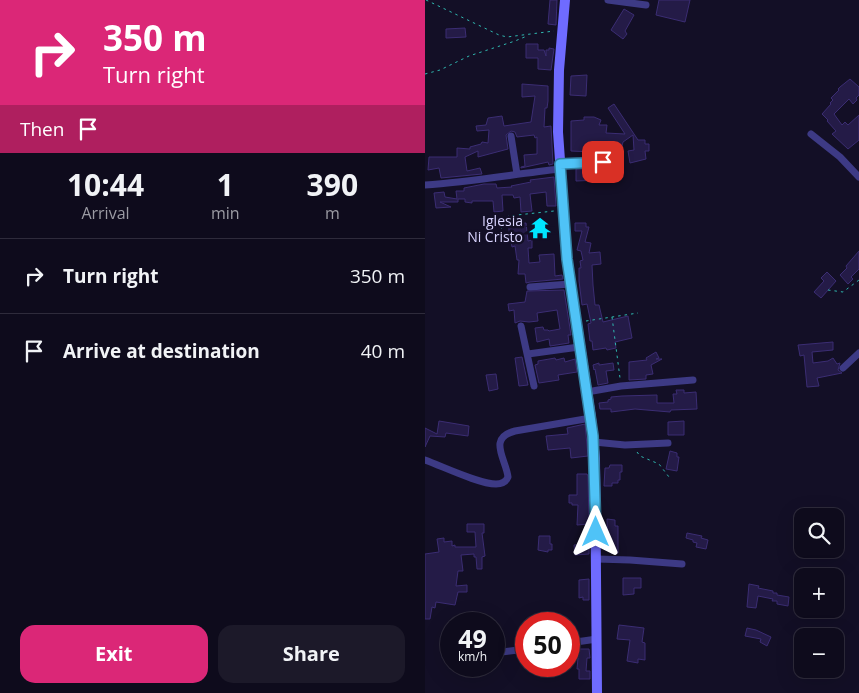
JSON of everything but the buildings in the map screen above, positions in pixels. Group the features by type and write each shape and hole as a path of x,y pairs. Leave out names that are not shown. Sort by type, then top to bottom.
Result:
{"main road":[{"path":"565,0 557,100 560,167 562,210 570,284 594,442 597,559 597,693"}],"street":[{"path":"608,0 646,5"},
{"path":"811,134 840,157 859,177"},
{"path":"511,136 517,174"},
{"path":"425,185 461,183 560,167"},
{"path":"530,287 570,284"},
{"path":"521,326 534,386"},
{"path":"528,354 579,347"},
{"path":"843,368 859,352"},
{"path":"587,392 621,386 693,380"},
{"path":"425,460 487,483 501,484 506,481 508,476 499,448 502,438 506,435 515,431 591,418"},
{"path":"594,442 629,445 668,444"},
{"path":"597,559 682,564"},
{"path":"580,642 597,639"}],"lane":[{"path":"560,167 619,161"}],"path":[{"path":"426,0 499,36 507,38 562,30"},
{"path":"425,77 425,73 440,70 469,56 530,34"},
{"path":"501,236 502,222 508,216 562,210"},
{"path":"828,290 843,292 859,280"},
{"path":"575,322 638,313"},
{"path":"612,317 621,386"},
{"path":"629,445 641,456 659,464 669,477"}],"place":[{"name":"Iglesia Ni Cristo","path":"540,228"}],"route":[{"path":"596,532 593,436 567,259 560,164 603,162"}]}
